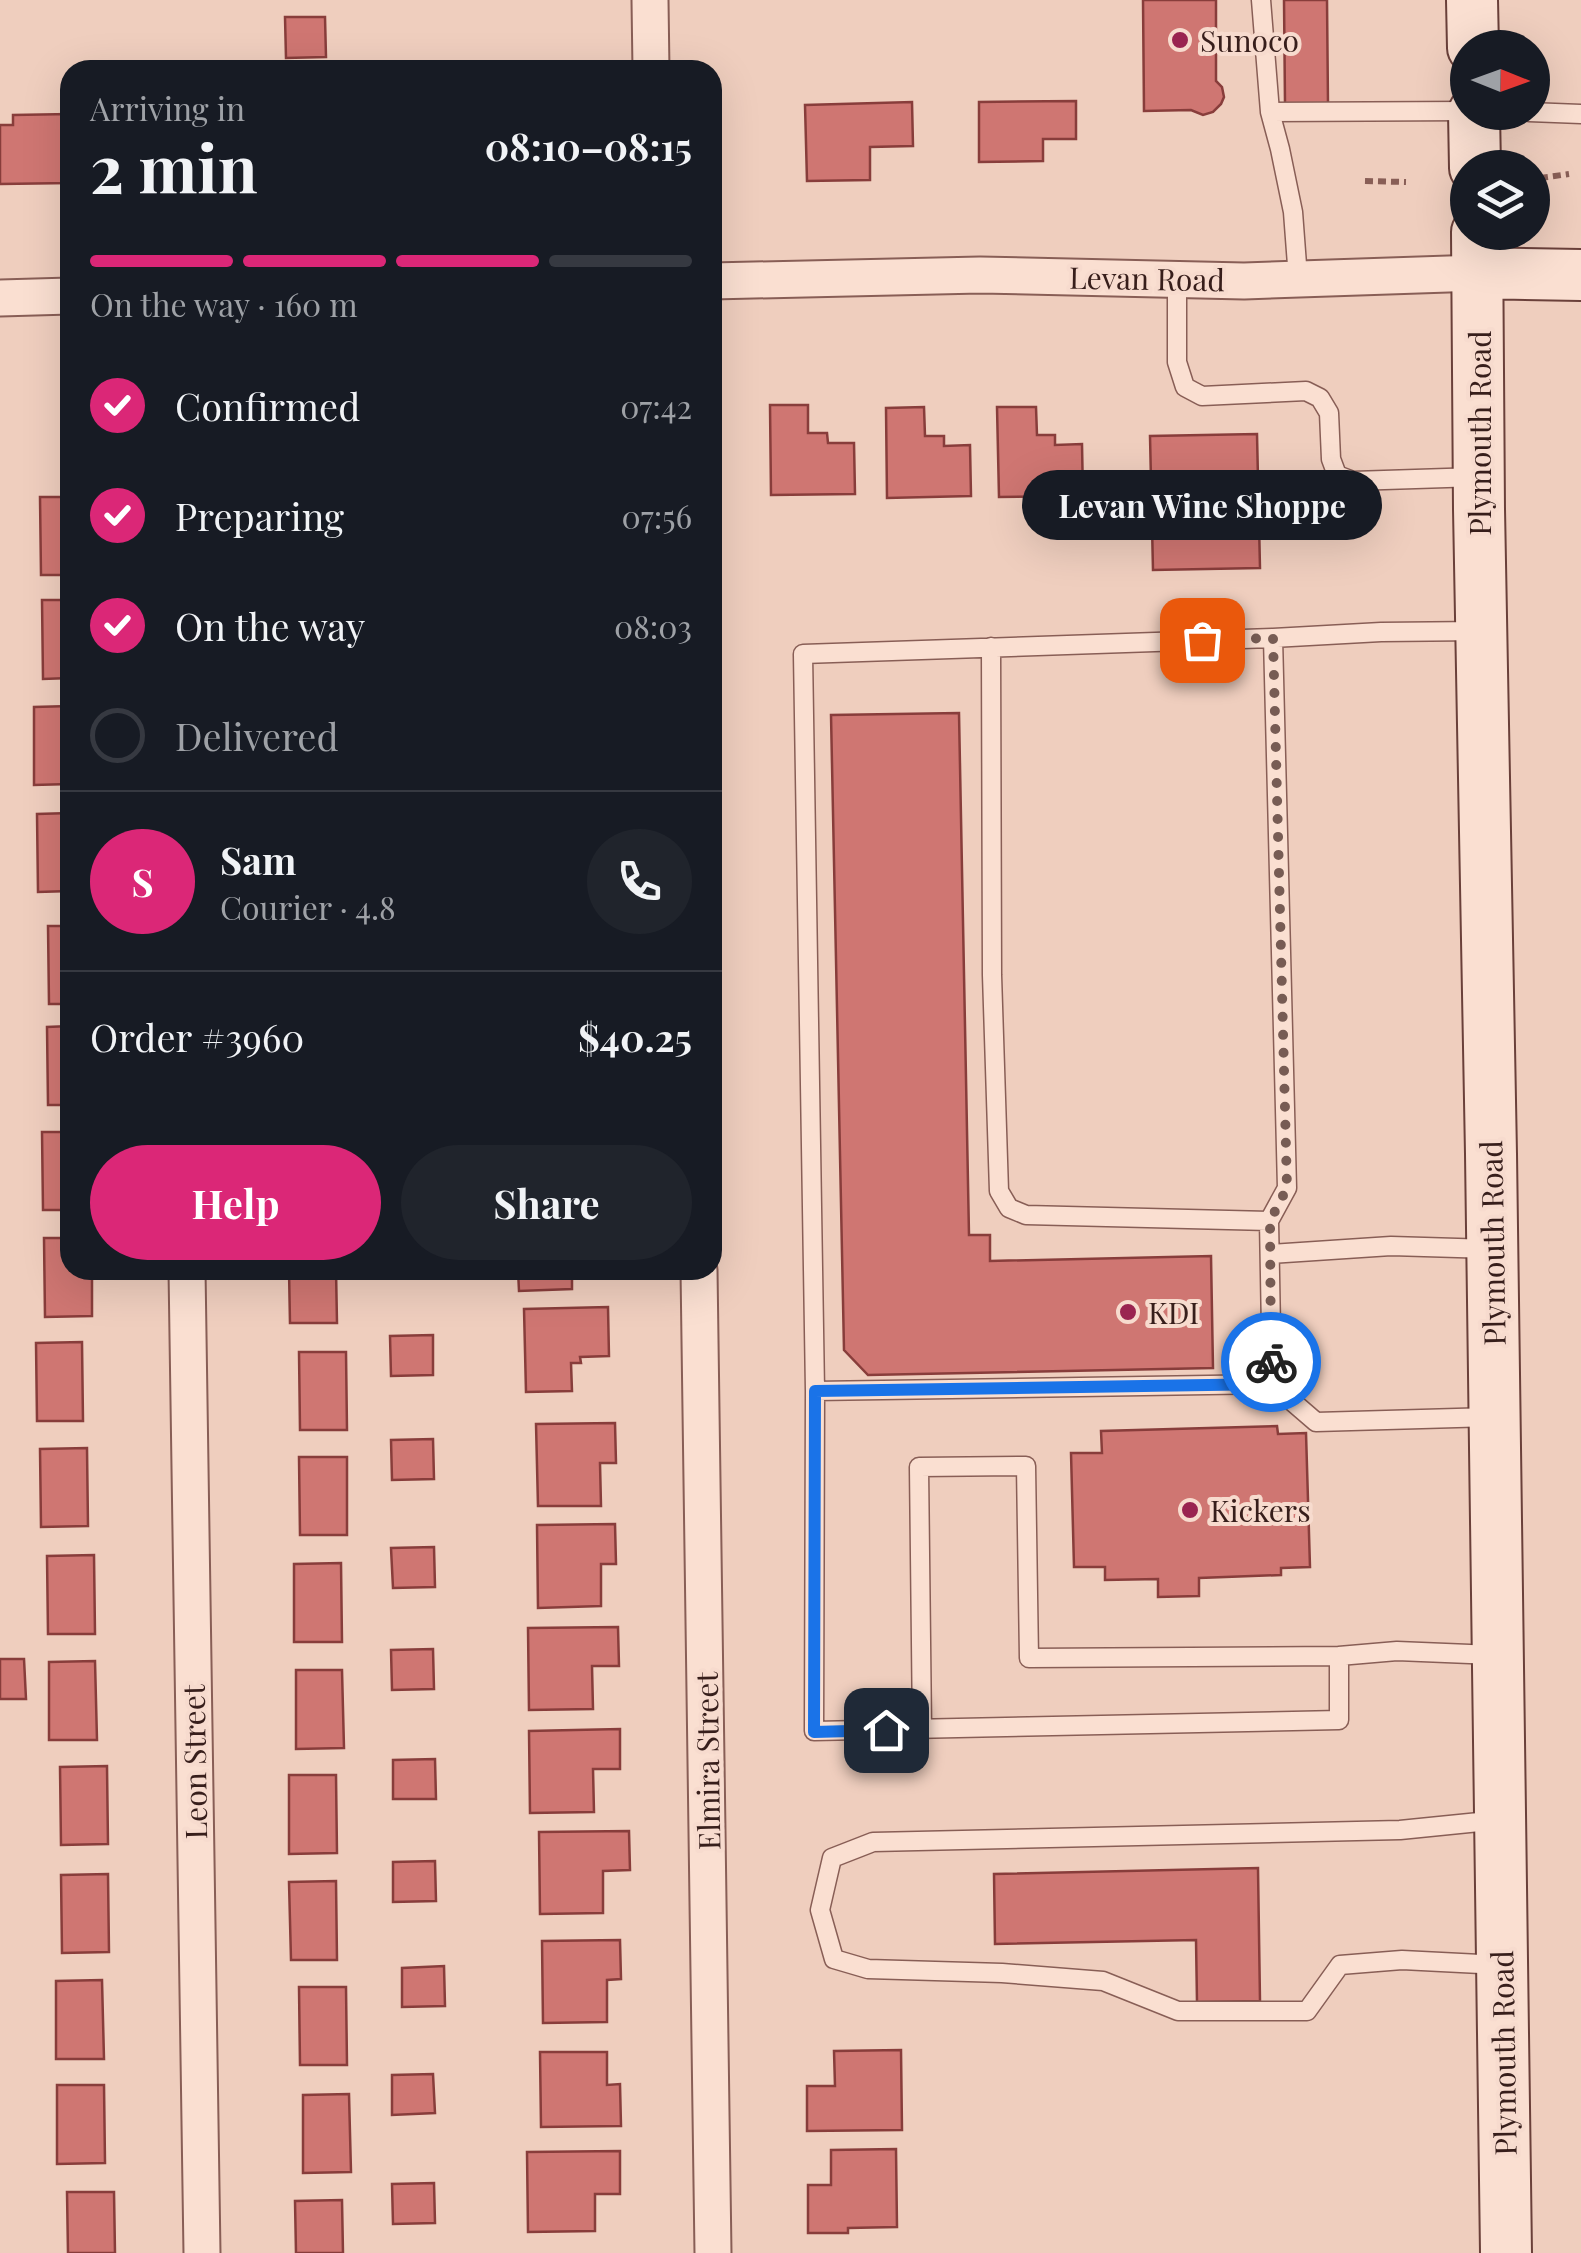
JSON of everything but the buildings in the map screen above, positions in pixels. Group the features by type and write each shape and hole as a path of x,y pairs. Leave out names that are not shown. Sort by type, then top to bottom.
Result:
{"main road":[{"path":"1472,0 1473,30"},
{"name":"Levan Road","path":"1477,253 1581,275"},
{"name":"Plymouth Road","path":"1477,253 1506,2253"}],"street":[{"path":"650,0 651,60"},
{"name":"Levan Road","path":"722,281 980,275 1244,281 1298,278 1477,253"},
{"path":"0,298 60,296"},
{"name":"Leon Street","path":"186,1280 202,2253"},
{"name":"Elmira Street","path":"699,1280 714,2253"}],"lane":[{"path":"1261,0 1270,112 1293,212 1298,278"},
{"path":"1270,112 1450,112"},
{"path":"1550,113 1581,114"},
{"path":"1177,279 1176,362 1186,386 1202,396 1306,391 1320,398 1328,413 1331,458 1337,475 1353,481 1478,477"},
{"path":"1339,1656 1340,1720 814,1732 815,1391 803,654 1381,632 1481,632"},
{"path":"1272,1384 1270,1221 1287,1188 1273,638"},
{"path":"990,648 998,1191 1009,1208 1026,1216 1270,1221"},
{"path":"1270,1254 1391,1246 1492,1248"},
{"path":"815,1391 1272,1384 1316,1422 1494,1416"},
{"path":"922,1729 919,1467 1026,1466 1029,1658 1339,1656 1398,1651 1498,1655"},
{"path":"1500,1820 1400,1830 873,1842 832,1858 820,1910 834,1960 868,1969 1002,1972 1103,1981 1178,2011 1307,2011 1340,1965 1402,1960 1502,1964"}],"path":[{"path":"1550,177 1568,174"},
{"path":"1365,182 1406,182"}],"way so far":[{"path":"1202,640 1273,638 1287,1188 1270,1221 1271,1362"}],"place":[{"name":"Sunoco","path":"1180,40"},
{"name":"Levan Wine Shoppe","path":"1202,640"},
{"name":"KDI","path":"1128,1312"},
{"name":"Kickers","path":"1190,1510"}],"route":[{"path":"886,1730 814,1732 815,1391 1272,1384 1271,1362"}]}
